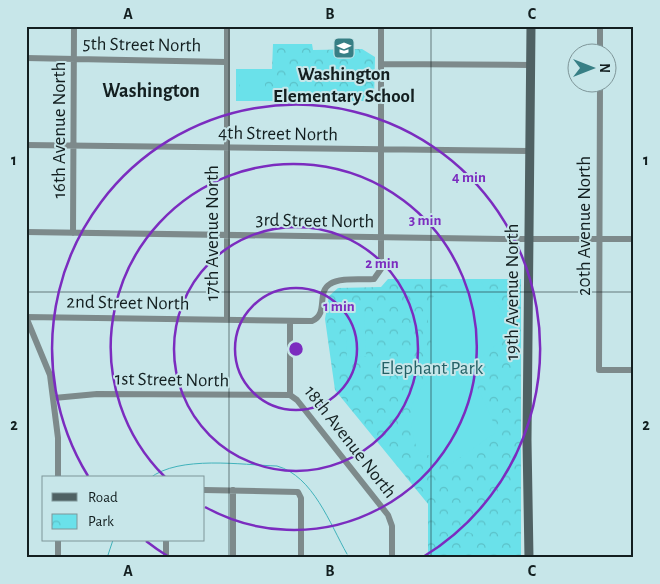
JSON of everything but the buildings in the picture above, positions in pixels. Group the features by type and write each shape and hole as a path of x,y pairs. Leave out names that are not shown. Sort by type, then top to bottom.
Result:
{"street":[{"name":"16th Avenue North","path":"73,233 74,26"},
{"name":"17th Avenue North","path":"227,26 228,320"},
{"path":"290,321 312,321 319,318 323,293 328,284 335,281 374,279 378,276 380,269 381,26"},
{"name":"19th Avenue North","path":"529,558 529,151 531,26"},
{"path":"600,26 600,42"},
{"name":"5th Street North","path":"26,58 226,62"},
{"path":"381,64 530,65"},
{"name":"20th Avenue North","path":"600,92 599,370 634,370"},
{"name":"4th Street North","path":"26,145 227,149 529,151"},
{"name":"3rd Street North","path":"26,232 634,239"},
{"path":"26,317 50,375 58,438 58,476"},
{"name":"2nd Street North","path":"26,317 290,321"},
{"name":"18th Avenue North","path":"290,321 290,395 297,400 388,515 392,526 392,558"},
{"name":"1st Street North","path":"54,398 96,394 290,395"},
{"path":"205,490 298,492 301,498 301,558"},
{"path":"234,490 234,558"},
{"path":"58,542 58,558"},
{"path":"166,542 166,558"}],"green space":[{"path":"273,44 312,44 313,50 362,49 375,57 374,101 236,101 236,69 272,69"},
{"path":"240,70 265,70 265,98 240,98"},
{"name":"Elephant Park","path":"388,279 521,279 521,558 428,558 428,504 335,390 325,319 329,296 338,288 381,287"},
{"path":"461,282 481,282 512,325 511,332 484,354 467,365 455,368 445,364 432,345 428,318 434,296 443,289"},
{"path":"345,307 364,307 366,356 347,358"},
{"path":"456,369 469,369 495,426 495,433 448,466 417,449 411,421 415,398 421,389 429,381 441,374"},
{"path":"465,522 482,528 479,536 462,530"}],"waterway":[{"path":"153,476 177,466 211,463 277,466 290,471 301,480 319,502 347,554"},
{"path":"107,558 112,542"}],"place":[{"name":"Washington Elementary School","path":"344,48"}],"district":[{"name":"Washington","path":"151,91"}]}
